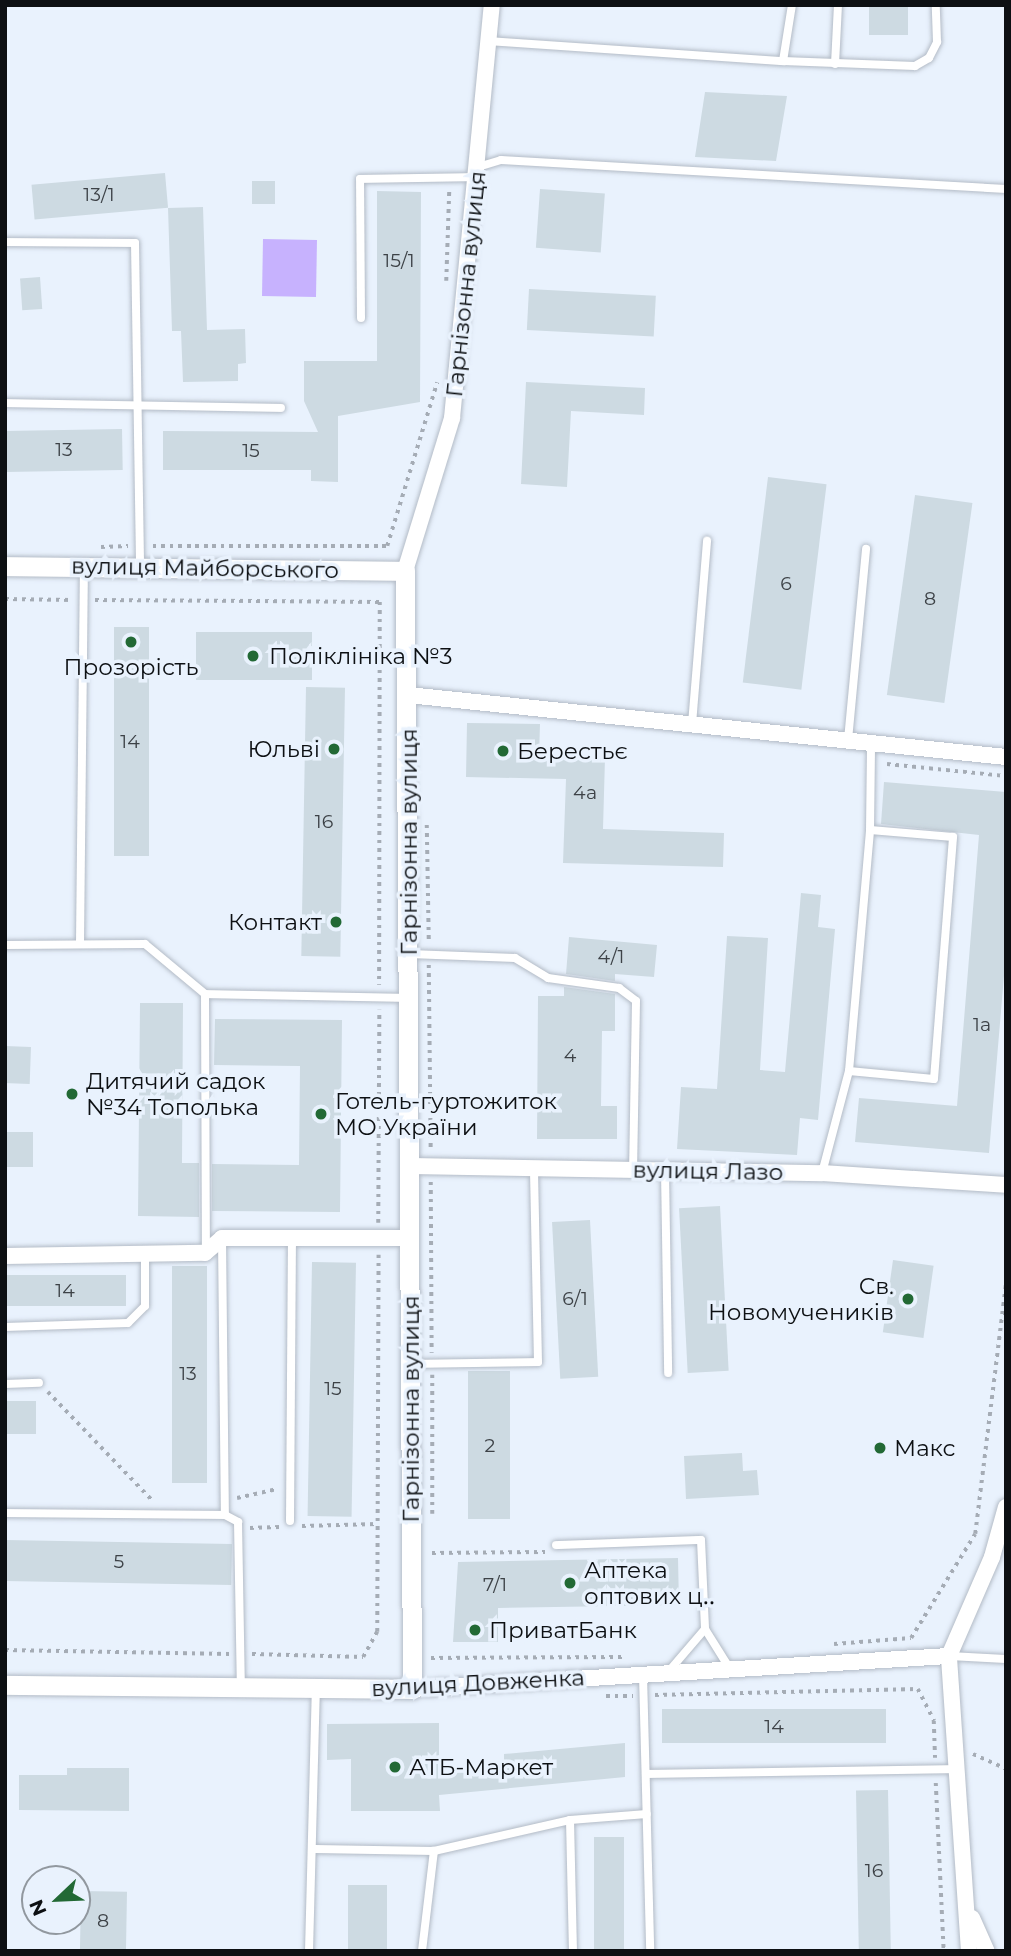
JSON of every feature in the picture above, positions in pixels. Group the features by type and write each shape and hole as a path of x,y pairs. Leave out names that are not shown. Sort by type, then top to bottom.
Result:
{"street":[{"name":"Гарнізонна вулиця","path":"412,1689 410,998 419,954 405,570 452,418 478,172 492,5"},
{"name":"вулиця Майборського","path":"5,566 405,570"},
{"path":"408,695 1006,757"},
{"name":"вулиця Лазо","path":"411,1166 822,1173 1006,1185"},
{"path":"5,1256 205,1253 222,1238 411,1238"},
{"path":"969,1951 969,1913 949,1656 999,1554 1006,1507"},
{"name":"вулиця Довженка","path":"5,1685 412,1689 949,1656"},
{"path":"969,1913 987,1951"}],"lane":[{"path":"783,61 792,5"},
{"path":"835,64 838,5"},
{"path":"488,41 783,61 915,66 929,58 937,42 936,5"},
{"path":"361,318 360,179 450,178 515,160 1006,189"},
{"path":"5,242 135,243 140,568"},
{"path":"5,403 281,408"},
{"path":"692,724 707,541"},
{"path":"848,740 866,549"},
{"path":"80,943 84,567"},
{"path":"822,1173 849,1072 870,830 870,743"},
{"path":"849,1072 934,1079 953,836 870,830"},
{"path":"5,944 145,944 205,994 410,998"},
{"path":"419,954 515,958 548,978 620,988 636,1000 633,1170"},
{"path":"205,994 205,1253"},
{"path":"411,1364 538,1362 534,1168"},
{"path":"665,1171 668,1373"},
{"path":"222,1238 225,1516"},
{"path":"290,1521 292,1238"},
{"path":"5,1327 128,1322 145,1306 145,1254"},
{"path":"5,1384 39,1383"},
{"path":"5,1513 225,1516 239,1528 241,1687"},
{"path":"555,1545 701,1540 705,1629 730,1670"},
{"path":"667,1673 705,1629"},
{"path":"949,1656 1006,1658"},
{"path":"643,1675 649,1774 650,1951"},
{"path":"309,1951 315,1849 316,1688"},
{"path":"649,1774 957,1769"},
{"path":"315,1849 434,1851 570,1820 648,1814"},
{"path":"570,1820 573,1951"},
{"path":"422,1951 434,1851"}],"path":[{"path":"446,285 450,178"},
{"path":"90,547 387,546 438,378"},
{"path":"5,599 362,603"},
{"path":"887,764 1006,776"},
{"path":"427,819 419,954 431,1166 432,1526"},
{"path":"830,1644 911,1638 975,1534 1006,1283"},
{"path":"39,1383 166,1515"},
{"path":"225,1501 290,1486"},
{"path":"239,1528 377,1524"},
{"path":"432,1539 432,1566"},
{"path":"432,1553 556,1552 555,1545"},
{"path":"431,1651 431,1661 638,1657"},
{"path":"590,1696 918,1689 934,1721 944,1951"},
{"path":"955,1745 1006,1769"}],"shaded area":[{"path":"263,239 317,240 316,297 262,296"}],"building":[{"path":"869,5 908,5 908,35 869,35"},
{"path":"705,92 787,96 776,161 695,157"},
{"path":"165,173 168,208 35,220 32,185"},
{"path":"252,181 275,181 275,204 252,204"},
{"path":"540,189 605,194 601,252 536,248"},
{"path":"377,191 421,192 420,402 338,416 338,482 311,481 311,470 163,470 163,431 318,432 304,401 304,361 377,361"},
{"path":"203,207 207,330 245,329 246,363 238,364 238,381 183,382 181,331 172,331 168,208"},
{"path":"40,277 42,309 22,310 20,278"},
{"path":"529,289 656,296 654,337 527,330"},
{"path":"526,382 645,388 644,415 571,411 567,487 521,484"},
{"path":"122,429 123,470 6,472 5,431"},
{"path":"768,477 827,484 801,690 743,682"},
{"path":"915,495 972,503 944,703 887,695"},
{"path":"114,627 149,627 149,856 114,856"},
{"path":"196,632 312,632 312,680 196,680"},
{"path":"306,687 345,688 340,957 301,956"},
{"path":"467,723 540,724 539,756 605,758 603,829 724,833 723,867 563,863 566,779 466,777"},
{"path":"884,782 1006,792 1006,952 989,1153 855,1142 859,1098 957,1106 979,835 881,824"},
{"path":"801,893 821,895 818,927 835,929 818,1120 800,1118 797,1155 677,1149 681,1087 717,1089 727,936 768,938 760,1070 785,1072"},
{"path":"569,937 657,945 654,977 615,974 615,981 566,974"},
{"path":"564,987 615,994 615,1031 602,1031 601,1106 617,1106 617,1139 537,1139 538,996 564,996"},
{"path":"140,1003 183,1003 182,1163 199,1163 199,1217 138,1216"},
{"path":"215,1019 342,1020 340,1212 212,1211 212,1164 299,1165 300,1066 214,1065"},
{"path":"5,1046 31,1047 30,1084 5,1083"},
{"path":"5,1132 33,1132 33,1167 5,1167"},
{"path":"720,1206 729,1371 688,1373 679,1208"},
{"path":"590,1220 598,1377 560,1379 552,1222"},
{"path":"893,1260 934,1266 923,1338 883,1332"},
{"path":"312,1262 356,1263 352,1517 308,1516"},
{"path":"172,1266 207,1266 207,1483 172,1483"},
{"path":"5,1275 126,1275 126,1306 5,1306"},
{"path":"468,1371 510,1371 510,1519 468,1519"},
{"path":"5,1401 36,1401 36,1434 5,1434"},
{"path":"742,1453 743,1471 757,1470 759,1495 686,1499 684,1456"},
{"path":"5,1540 232,1544 231,1585 5,1581"},
{"path":"678,1558 679,1605 498,1608 498,1642 453,1642 458,1562"},
{"path":"662,1709 886,1709 886,1743 662,1743"},
{"path":"439,1723 439,1766 504,1764 504,1754 625,1743 625,1777 439,1795 440,1811 351,1811 351,1759 327,1760 327,1724"},
{"path":"67,1768 129,1768 129,1811 19,1810 19,1775 67,1775"},
{"path":"888,1790 891,1951 859,1951 856,1791"},
{"path":"594,1837 624,1837 624,1951 594,1951"},
{"path":"348,1885 387,1885 387,1951 348,1951"},
{"path":"91,1891 127,1892 126,1951 80,1951 80,1935 91,1935"}],"place":[{"name":"Прозорість","path":"131,642"},
{"name":"Поліклініка №3","path":"253,656"},
{"name":"Юльві","path":"334,749"},
{"name":"Берестьє","path":"503,751"},
{"name":"Контакт","path":"336,922"},
{"name":"Дитячий садок №34 Тополька","path":"72,1094"},
{"name":"Готель-гуртожиток МО України","path":"321,1114"},
{"name":"Св. Новомучеників","path":"908,1299"},
{"name":"Макс","path":"880,1448"},
{"name":"Аптека оптових ц‥","path":"570,1583"},
{"name":"ПриватБанк","path":"475,1630"},
{"name":"АТБ-Маркет","path":"395,1767"}]}
